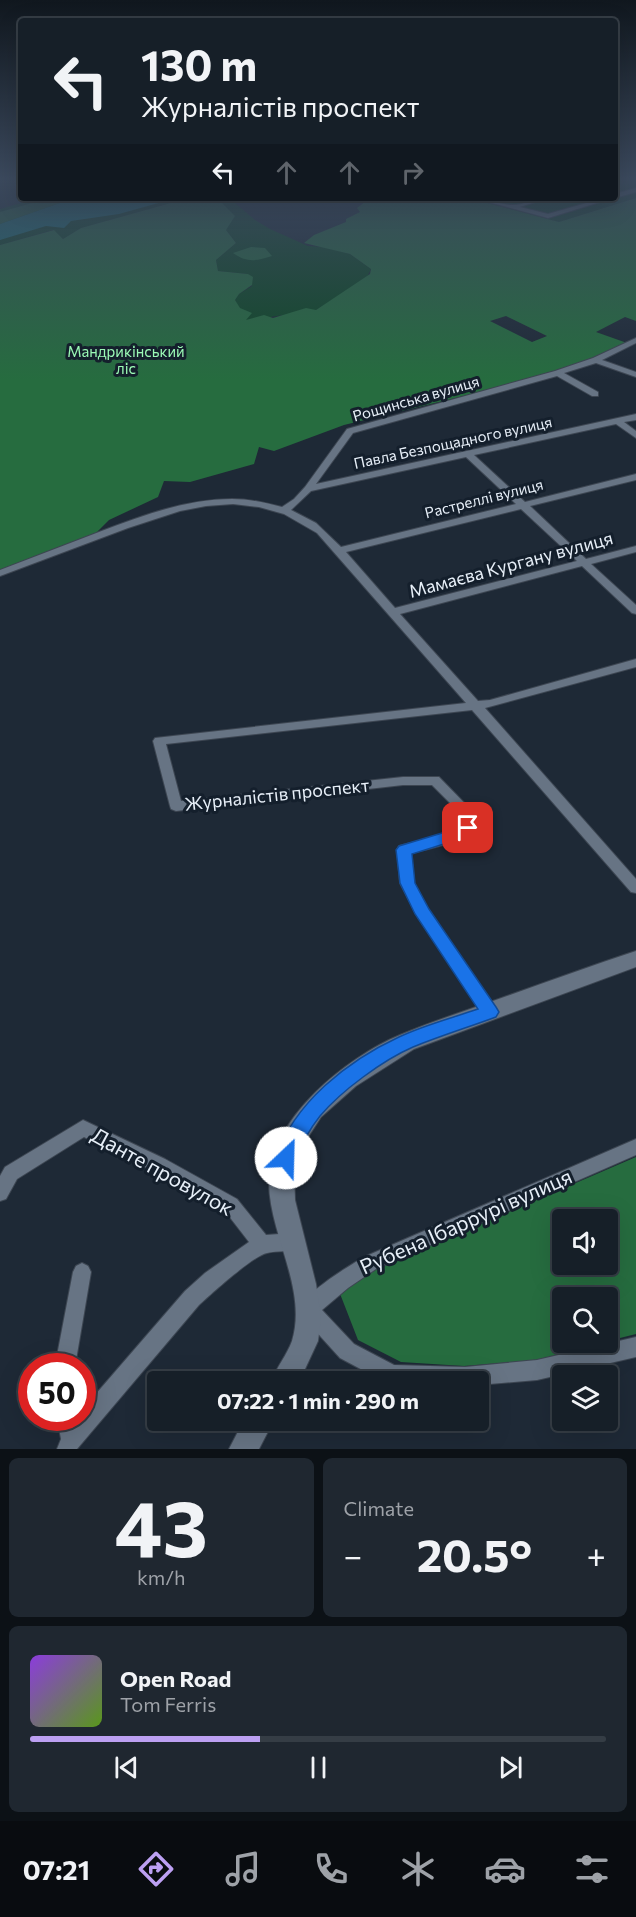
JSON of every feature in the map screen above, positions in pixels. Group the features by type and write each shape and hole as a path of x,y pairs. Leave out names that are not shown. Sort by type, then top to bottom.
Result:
{"main road":[{"path":"290,1371 305,1342 309,1309 283,1204 282,1172 290,1144 314,1109 368,1065 406,1042 636,958"},
{"path":"243,1449 254,1431"}],"street":[{"name":"Рощинська вулиця","path":"308,489 350,431 558,373 596,360 636,339"},
{"path":"596,360 636,375"},
{"path":"558,373 595,394"},
{"name":"Павла Безпощадного вулиця","path":"283,511 308,489 636,417"},
{"path":"617,421 636,435"},
{"path":"468,454 520,506 636,611"},
{"name":"Растреллі вулиця","path":"339,551 636,477"},
{"path":"0,573 173,508 215,502 250,503 283,511 315,526 394,612 636,888"},
{"name":"Мамаєва Кургану вулиця","path":"394,612 636,549"},
{"path":"475,706 490,704 636,663"},
{"name":"Журналістів проспект","path":"475,706 159,741 176,806 403,781 435,780 473,819 468,828 457,834 404,850 407,883 423,914 490,1012"},
{"name":"Данте провулок","path":"0,1193 11,1173 83,1128 159,1165 231,1205 262,1244"},
{"name":"Рубена Ібаррурі вулиця","path":"309,1309 341,1281 370,1263 636,1147"},
{"path":"69,1444 192,1298 212,1280 262,1244 293,1242"},
{"path":"67,1353 82,1272"},
{"path":"309,1309 347,1351 393,1375 465,1377 537,1370 636,1347"}],"shaded area":[{"path":"234,245 305,245 350,254 371,269 366,279 316,310 244,321 235,300 239,294 252,286 248,274 218,271 216,260"}],"green space":[{"name":"Мандрикінський ліс","path":"0,245 234,245 216,260 218,271 248,274 253,277 252,285 239,294 235,300 240,308 252,313 246,320 264,315 273,318 306,308 316,310 370,274 371,269 350,254 311,245 636,245 636,321 625,317 596,332 627,343 608,354 558,373 344,425 274,451 259,447 254,464 190,482 164,481 158,497 109,520 90,539 0,573","holes":["506,316 547,336 532,342 490,321"]},
{"path":"251,247 265,248 272,256 252,260 233,253"},
{"path":"636,1157 636,1334 618,1338 618,1287 552,1287 552,1353 565,1353 538,1360 464,1366 401,1362 358,1340 337,1286"}],"route":[{"path":"286,1158 290,1144 314,1109 345,1081 375,1059 406,1042 490,1012 423,914 407,883 404,850 457,834 468,828"}]}
